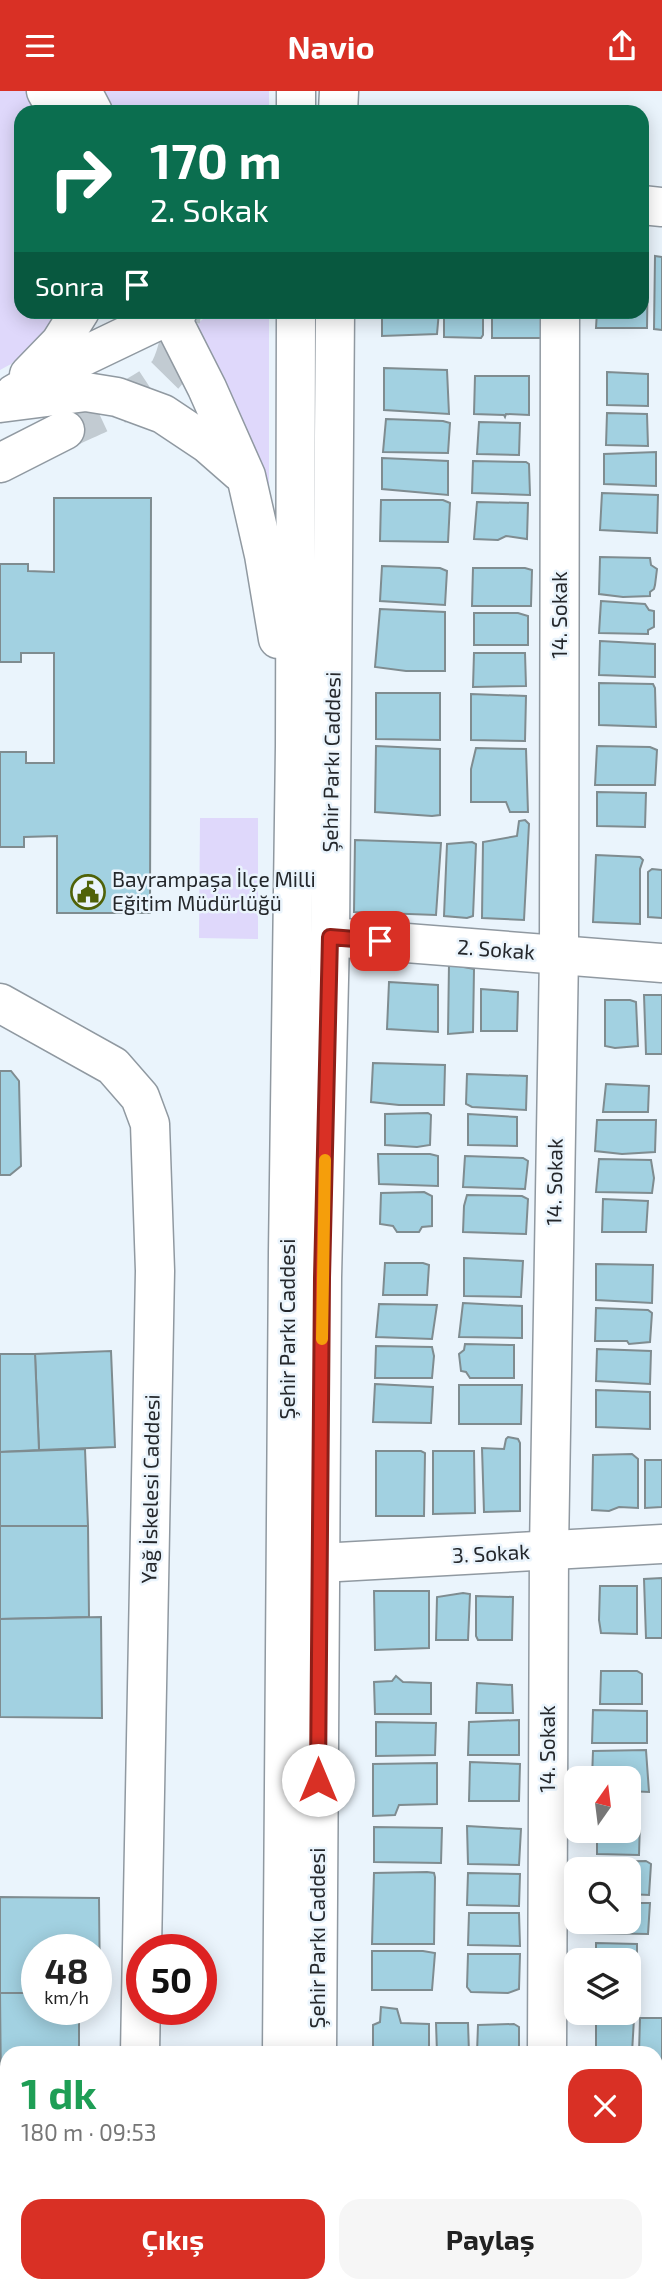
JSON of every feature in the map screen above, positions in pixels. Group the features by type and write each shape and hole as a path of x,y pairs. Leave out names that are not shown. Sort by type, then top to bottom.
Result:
{"main road":[{"path":"0,402 60,343 75,319"},
{"path":"0,402 57,369 160,319"},
{"path":"175,319 246,476 264,555 295,746"},
{"name":"Şehir Parkı Caddesi","path":"282,2046 295,746 296,319"},
{"name":"Şehir Parkı Caddesi","path":"317,2046 322,1278 330,937 335,319"},
{"name":"14. Sokak","path":"547,2046 549,1550 559,954 560,319"},
{"path":"0,402 86,393 117,397 172,419 208,444 246,476"},
{"path":"0,463 65,431"},
{"name":"2. Sokak","path":"330,937 662,963"},
{"name":"Yağ İskelesi Caddesi","path":"0,1003 114,1066 140,1097 150,1124 155,1271 140,2046"},
{"name":"3. Sokak","path":"320,1563 662,1544"}],"shaded area":[{"path":"0,91 28,91 37,105 14,105 14,319 57,319 53,327 11,364 0,370"},
{"path":"103,91 269,91 269,105 110,105"},
{"path":"203,319 269,319 269,499 195,326"},
{"path":"200,818 258,818 258,939 199,938"}],"building":[{"path":"655,256 662,257 662,330 654,329"},
{"path":"382,319 438,319 437,334 382,336"},
{"path":"444,319 483,319 481,338 444,337"},
{"path":"492,319 549,319 548,338 492,338"},
{"path":"597,319 647,319 647,328 596,328"},
{"path":"384,368 447,370 449,414 384,410"},
{"path":"607,372 648,374 648,406 607,405"},
{"path":"475,376 529,376 529,415 506,414 505,417 474,414"},
{"path":"607,413 647,414 648,446 606,445"},
{"path":"386,419 450,423 448,453 383,452"},
{"path":"479,422 520,423 519,455 477,454"},
{"path":"656,452 656,486 604,484 604,454"},
{"path":"382,458 448,461 448,495 382,489"},
{"path":"473,461 526,462 529,464 530,495 472,493"},
{"path":"602,493 658,495 657,533 600,530"},
{"path":"54,498 151,498 150,913 57,913 57,836 24,837 24,847 0,847 0,752 26,752 26,763 54,763 54,653 21,653 21,662 0,662 0,564 28,564 28,571 54,572"},
{"path":"381,500 443,500 450,503 448,542 380,541"},
{"path":"477,502 528,503 527,539 506,536 498,540 474,539"},
{"path":"600,557 650,558 651,565 657,569 654,589 650,596 599,594"},
{"path":"382,566 440,568 447,571 445,605 380,601"},
{"path":"473,568 532,570 531,606 472,606"},
{"path":"601,601 645,604 649,610 654,611 654,627 648,630 648,634 599,633"},
{"path":"380,609 445,612 445,671 406,671 375,667"},
{"path":"474,613 518,613 528,616 528,645 474,645"},
{"path":"600,641 655,644 655,677 599,675"},
{"path":"474,653 525,653 526,686 473,687"},
{"path":"599,683 653,684 656,727 599,725"},
{"path":"376,693 440,693 440,740 376,739"},
{"path":"471,694 526,696 525,741 471,740"},
{"path":"376,746 440,749 440,815 375,812"},
{"path":"597,746 650,747 657,750 655,785 595,785"},
{"path":"476,748 526,749 528,812 510,812 506,802 471,802 471,769"},
{"path":"597,792 646,793 645,827 597,826"},
{"path":"525,820 529,824 524,920 482,918 483,842 517,836 519,821"},
{"path":"355,840 441,843 436,915 354,912"},
{"path":"447,844 476,844 473,916 444,916"},
{"path":"596,855 640,857 643,860 640,869 640,924 593,922"},
{"path":"652,869 662,870 662,918 648,917 648,872"},
{"path":"449,964 474,969 473,1032 448,1034"},
{"path":"389,982 438,985 438,1032 387,1029"},
{"path":"481,989 518,992 517,1031 481,1031"},
{"path":"644,995 662,995 662,1054 646,1054"},
{"path":"605,1000 636,1002 638,1046 605,1046"},
{"path":"373,1063 445,1065 444,1105 371,1102"},
{"path":"0,1071 11,1071 19,1081 21,1166 10,1175 0,1175"},
{"path":"467,1074 527,1076 526,1110 472,1107 466,1104"},
{"path":"606,1084 649,1086 648,1112 603,1112"},
{"path":"385,1114 431,1115 430,1145 385,1145"},
{"path":"468,1114 517,1117 517,1146 468,1145"},
{"path":"597,1120 656,1120 655,1152 622,1154 595,1151"},
{"path":"378,1154 438,1156 438,1186 379,1184"},
{"path":"465,1156 523,1158 528,1161 525,1189 463,1187"},
{"path":"599,1159 651,1160 654,1178 652,1193 596,1192"},
{"path":"424,1192 432,1196 432,1226 422,1227 419,1232 397,1232 393,1226 380,1224 381,1193"},
{"path":"467,1195 522,1196 528,1199 526,1234 463,1232"},
{"path":"603,1199 648,1201 646,1232 602,1232"},
{"path":"464,1258 523,1261 521,1297 464,1296"},
{"path":"385,1263 429,1265 427,1295 383,1295"},
{"path":"596,1264 653,1265 652,1303 596,1300"},
{"path":"463,1303 522,1306 522,1338 459,1337"},
{"path":"379,1304 437,1305 432,1339 376,1337"},
{"path":"596,1308 648,1310 652,1313 650,1342 629,1344 627,1341 595,1341"},
{"path":"465,1344 514,1345 514,1378 470,1378 466,1372 461,1371 459,1354 464,1350"},
{"path":"376,1346 432,1347 432,1378 375,1378"},
{"path":"597,1349 651,1351 650,1384 596,1381"},
{"path":"111,1351 115,1447 39,1450 35,1354"},
{"path":"0,1354 35,1354 39,1450 0,1452"},
{"path":"375,1384 433,1387 431,1423 373,1422"},
{"path":"459,1385 522,1385 521,1424 459,1424"},
{"path":"596,1390 650,1392 650,1429 596,1427"},
{"path":"508,1437 518,1439 520,1443 520,1511 484,1512 482,1448 504,1449"},
{"path":"85,1449 88,1526 0,1526 0,1452"},
{"path":"376,1451 425,1453 424,1516 376,1516"},
{"path":"433,1451 474,1451 475,1513 433,1514"},
{"path":"632,1454 638,1459 638,1508 592,1510 593,1455"},
{"path":"645,1460 662,1460 662,1507 645,1508"},
{"path":"0,1526 88,1526 89,1617 0,1619"},
{"path":"662,1578 662,1638 646,1638 644,1579"},
{"path":"600,1586 637,1586 637,1634 601,1633"},
{"path":"374,1591 429,1591 429,1648 375,1650"},
{"path":"470,1594 468,1640 436,1640 437,1597"},
{"path":"476,1596 513,1597 512,1640 478,1640"},
{"path":"101,1617 102,1718 0,1717 0,1619"},
{"path":"601,1671 637,1671 642,1674 642,1704 600,1704"},
{"path":"396,1676 403,1682 431,1683 431,1714 375,1714 374,1682 392,1681"},
{"path":"477,1683 512,1685 513,1713 476,1713"},
{"path":"593,1710 647,1711 647,1743 592,1743"},
{"path":"519,1720 519,1755 468,1755 469,1722"},
{"path":"376,1722 436,1723 435,1755 376,1756"},
{"path":"646,1750 649,1792 641,1792 641,1766 592,1766 593,1751"},
{"path":"470,1762 520,1764 519,1801 469,1801"},
{"path":"437,1763 437,1804 399,1805 395,1815 373,1816 373,1764"},
{"path":"467,1826 521,1829 519,1865 468,1864"},
{"path":"374,1827 442,1828 441,1863 374,1862"},
{"path":"597,1843 639,1843 639,1855 597,1854"},
{"path":"641,1861 651,1864 649,1895 641,1895"},
{"path":"374,1873 434,1873 435,1877 434,1944 372,1944"},
{"path":"468,1873 520,1874 519,1906 467,1905"},
{"path":"0,1897 99,1898 99,1934 21,1934 21,1993 0,1993"},
{"path":"641,1903 650,1903 648,1934 641,1934"},
{"path":"469,1913 519,1913 520,1946 468,1945"},
{"path":"596,1943 637,1944 637,1948 596,1948"},
{"path":"372,1951 435,1953 432,1990 372,1990"},
{"path":"468,1954 520,1954 519,1989 508,1993 471,1992 467,1987"},
{"path":"0,1993 21,1993 21,2025 79,2025 79,2046 1,2046"},
{"path":"381,2007 397,2009 401,2023 429,2024 429,2046 373,2046 373,2025 380,2022"},
{"path":"641,2018 662,2018 662,2046 639,2046"},
{"path":"436,2023 468,2023 469,2046 437,2046"},
{"path":"514,2024 519,2027 519,2046 477,2046 478,2025"},
{"path":"596,2025 634,2025 632,2046 596,2046"}],"tunnel":[{"path":"65,430 137,395 162,378 175,356 181,319"}],"slow traffic":[{"path":"322,1339 325,1160"}],"place":[{"name":"Bayrampaşa İlçe Milli Eğitim Müdürlüğü","path":"88,892"}],"route":[{"path":"318,1780 322,1278 330,937 380,941"}]}
